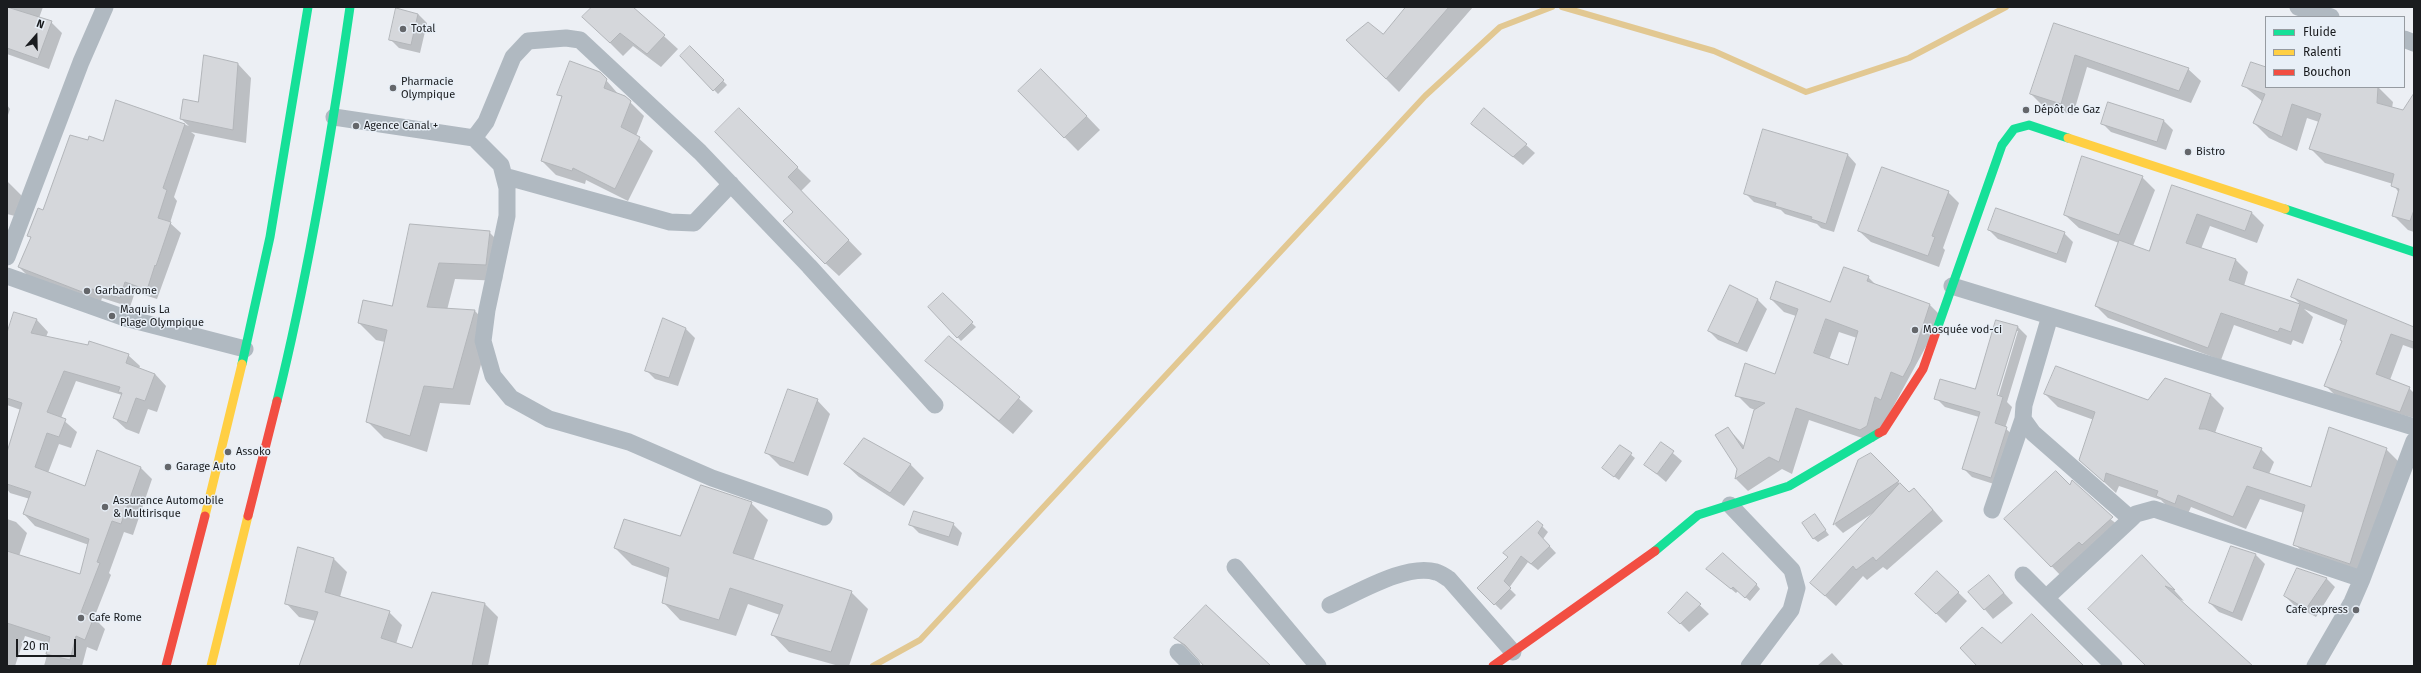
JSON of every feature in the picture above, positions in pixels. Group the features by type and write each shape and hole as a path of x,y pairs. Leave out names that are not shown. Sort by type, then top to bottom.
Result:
{"main road":[{"path":"166,666 227,432 270,237 308,7"},
{"path":"211,666 287,359 334,117 350,7"},
{"path":"1493,666 1647,558 1698,515 1789,486 1884,431 1923,369 2002,145 2014,129 2029,125 2414,252"}],"street":[{"path":"7,257 81,62 104,7"},
{"path":"2298,7 2328,16"},
{"path":"474,138 486,122 513,57 528,41 575,38 580,40 617,76 680,132 731,184 935,405"},
{"path":"334,117 474,138 501,165 507,188 507,216 487,310 484,341 493,376 511,398 550,419 629,442 712,478 824,517"},
{"path":"504,176 670,222 694,223 731,184"},
{"path":"7,276 125,318 245,349"},
{"path":"1952,286 2414,427"},
{"path":"1992,510 2023,419 2024,405 2050,316"},
{"path":"2023,419 2033,433 2131,519"},
{"path":"2315,666 2352,602 2414,441"},
{"path":"1730,505 1792,570 1797,588 1791,610 1749,666"},
{"path":"2046,598 2136,514 2154,509 2362,579"},
{"path":"1235,567 1318,666"},
{"path":"1330,605 1404,573 1424,570 1437,572 1449,579 1513,652"},
{"path":"2023,575 2114,666"},
{"path":"1178,652 1192,666"}],"building":[{"path":"7,7 52,21 38,59 7,48"},
{"path":"592,7 633,7 665,35 647,54 620,33 610,43 582,17"},
{"path":"1406,7 1449,7 1386,79 1346,40 1368,22 1383,34"},
{"path":"396,8 418,14 411,45 389,40"},
{"path":"2054,23 2189,68 2179,91 2075,55 2061,104 2030,94"},
{"path":"690,46 724,80 713,91 680,56"},
{"path":"204,55 238,63 233,130 180,119 183,99 198,102"},
{"path":"570,61 600,72 607,79 604,88 625,96 631,101 621,127 640,137 615,189 573,168 572,171 541,161 562,96 557,95"},
{"path":"2251,62 2265,67 2265,88 2378,88 2377,103 2403,110 2414,93 2414,210 2410,221 2392,216 2399,189 2391,186 2394,174 2309,149 2321,114 2292,104 2282,137 2253,123 2265,94 2242,86"},
{"path":"1041,69 1087,116 1064,138 1018,91"},
{"path":"116,100 185,124 163,188 167,190 158,218 171,222 156,266 155,265 147,290 125,282 120,298 92,289 90,295 18,267 31,237 27,236 38,208 43,210 70,135 88,140 89,136 103,141"},
{"path":"2108,102 2164,120 2157,142 2101,124"},
{"path":"739,108 798,167 788,177 849,240 825,264 783,221 793,212 715,132"},
{"path":"1484,108 1527,144 1513,157 1471,124"},
{"path":"1763,129 1848,154 1826,224 1811,219 1812,217 1775,206 1776,203 1744,194"},
{"path":"2082,156 2143,176 2119,235 2064,215"},
{"path":"1882,167 1949,191 1932,236 1935,237 1928,256 1858,231"},
{"path":"2172,185 2252,212 2245,231 2197,214 2186,243 2236,259 2229,280 2300,304 2291,332 2280,328 2278,332 2221,313 2208,348 2095,306 2119,240 2149,251"},
{"path":"1996,208 2065,232 2057,254 1988,230"},
{"path":"410,224 490,231 486,265 439,263 427,307 475,310 453,389 424,386 410,436 366,422 387,330 358,323 363,300 392,306"},
{"path":"1844,267 1869,276 1867,281 1930,304 1911,362 1903,377 1891,372 1881,400 1875,397 1867,426 1860,430 1796,408 1779,462 1769,457 1735,479 1737,469 1715,435 1728,427 1743,449 1754,410 1765,403 1735,396 1745,363 1775,374 1798,309 1770,299 1776,281 1830,302","holes":["1826,319 1858,331 1848,365 1814,353"]},
{"path":"2298,279 2414,327 2414,342 2391,334 2376,374 2410,387 2400,412 2324,386 2342,341 2340,340 2347,320 2291,297"},
{"path":"1730,285 1758,299 1738,344 1708,331"},
{"path":"943,293 973,322 957,338 928,307"},
{"path":"14,312 37,319 31,333 88,345 89,341 129,354 126,363 155,374 145,401 136,398 127,423 113,418 122,393 118,392 120,387 64,371 47,412 66,419 59,437 47,433 35,467 85,486 97,450 141,467 121,524 112,521 97,562 100,563 81,612 94,617 85,640 76,636 70,660 46,654 50,637 7,623 7,551 80,574 89,539 23,514 31,492 7,484 7,452 22,403 7,398 7,333"},
{"path":"663,318 686,328 669,378 645,371"},
{"path":"1996,320 2018,326 1997,395 2003,397 1995,423 2007,427 1991,478 1962,469 1980,412 1934,399 1940,379 1975,389"},
{"path":"949,336 1020,397 999,421 925,361"},
{"path":"2056,366 2148,400 2165,378 2211,394 2199,429 2205,429 2262,448 2253,468 2311,487 2329,427 2387,448 2350,564 2293,545 2305,505 2247,486 2233,517 2178,495 2175,504 2156,496 2158,491 2106,473 2104,482 2079,460 2095,412 2044,394"},
{"path":"788,389 818,399 794,463 765,453"},
{"path":"864,438 911,464 890,493 844,464"},
{"path":"1661,442 1674,451 1657,474 1644,465"},
{"path":"1620,445 1632,453 1614,477 1602,468"},
{"path":"1871,453 1899,481 1833,525 1858,460"},
{"path":"2056,471 2070,485 2072,480 2113,517 2082,545 2079,542 2051,567 2004,519"},
{"path":"1900,483 1909,492 1914,488 1933,510 1876,561 1873,557 1856,570 1853,566 1825,596 1810,583"},
{"path":"701,485 752,502 733,553 852,591 831,652 771,635 783,605 730,588 719,620 662,603 669,568 614,548 624,519 680,536"},
{"path":"914,511 954,523 949,537 909,525"},
{"path":"1815,514 1826,530 1813,539 1802,523"},
{"path":"1538,521 1543,525 1538,533 1550,546 1531,564 1521,556 1504,581 1511,588 1494,605 1477,588 1508,557 1503,553"},
{"path":"2231,546 2256,554 2233,613 2209,603"},
{"path":"298,547 334,558 325,592 390,611 381,638 412,648 432,592 485,603 472,666 299,666 318,612 285,604"},
{"path":"1723,553 1757,584 1745,598 1733,587 1731,589 1706,569"},
{"path":"2142,555 2175,590 2165,586 2253,666 2146,666 2088,609"},
{"path":"2297,568 2327,578 2306,609 2284,596"},
{"path":"1937,571 1959,592 1936,614 1915,594"},
{"path":"1989,575 2004,593 1984,610 1968,592"},
{"path":"1687,592 1701,604 1680,624 1668,613"},
{"path":"1206,605 1271,666 1204,666 1185,645 1174,638"},
{"path":"2032,614 2084,666 1977,666 1960,648 1982,627 2001,643"}],"waterway":[{"path":"873,666 920,640 1425,96 1500,27 1552,7"},
{"path":"1562,7 1714,51 1806,92 1909,58 2006,7"}],"traffic: fast":[{"path":"242,364 270,237 308,7"},
{"path":"277,401 289,352 309,254 335,106 350,7"},
{"path":"1936,332 2002,145 2014,129 2029,125 2068,138"},
{"path":"2285,209 2414,252"},
{"path":"1655,551 1698,515 1789,486 1879,433"}],"traffic: slow":[{"path":"2068,138 2285,209"},
{"path":"205,516 242,364"},
{"path":"211,666 248,516"}],"traffic: jam":[{"path":"1879,433 1883,431 1923,369 1936,332"},
{"path":"248,516 277,401"},
{"path":"166,666 205,516"},
{"path":"1493,666 1655,551"}],"place":[{"name":"Total","path":"403,29"},
{"name":"Pharmacie Olympique","path":"393,88"},
{"name":"Dépôt de Gaz","path":"2026,110"},
{"name":"Agence Canal +","path":"356,126"},
{"name":"Bistro","path":"2188,152"},
{"name":"Garbadrome","path":"87,291"},
{"name":"Maquis La Plage Olympique","path":"112,316"},
{"name":"Mosquée vod-ci","path":"1915,330"},
{"name":"Assoko","path":"228,452"},
{"name":"Garage Auto","path":"168,467"},
{"name":"Assurance Automobile & Multirisque","path":"105,507"},
{"name":"Cafe express","path":"2356,610"},
{"name":"Cafe Rome","path":"81,618"}]}
